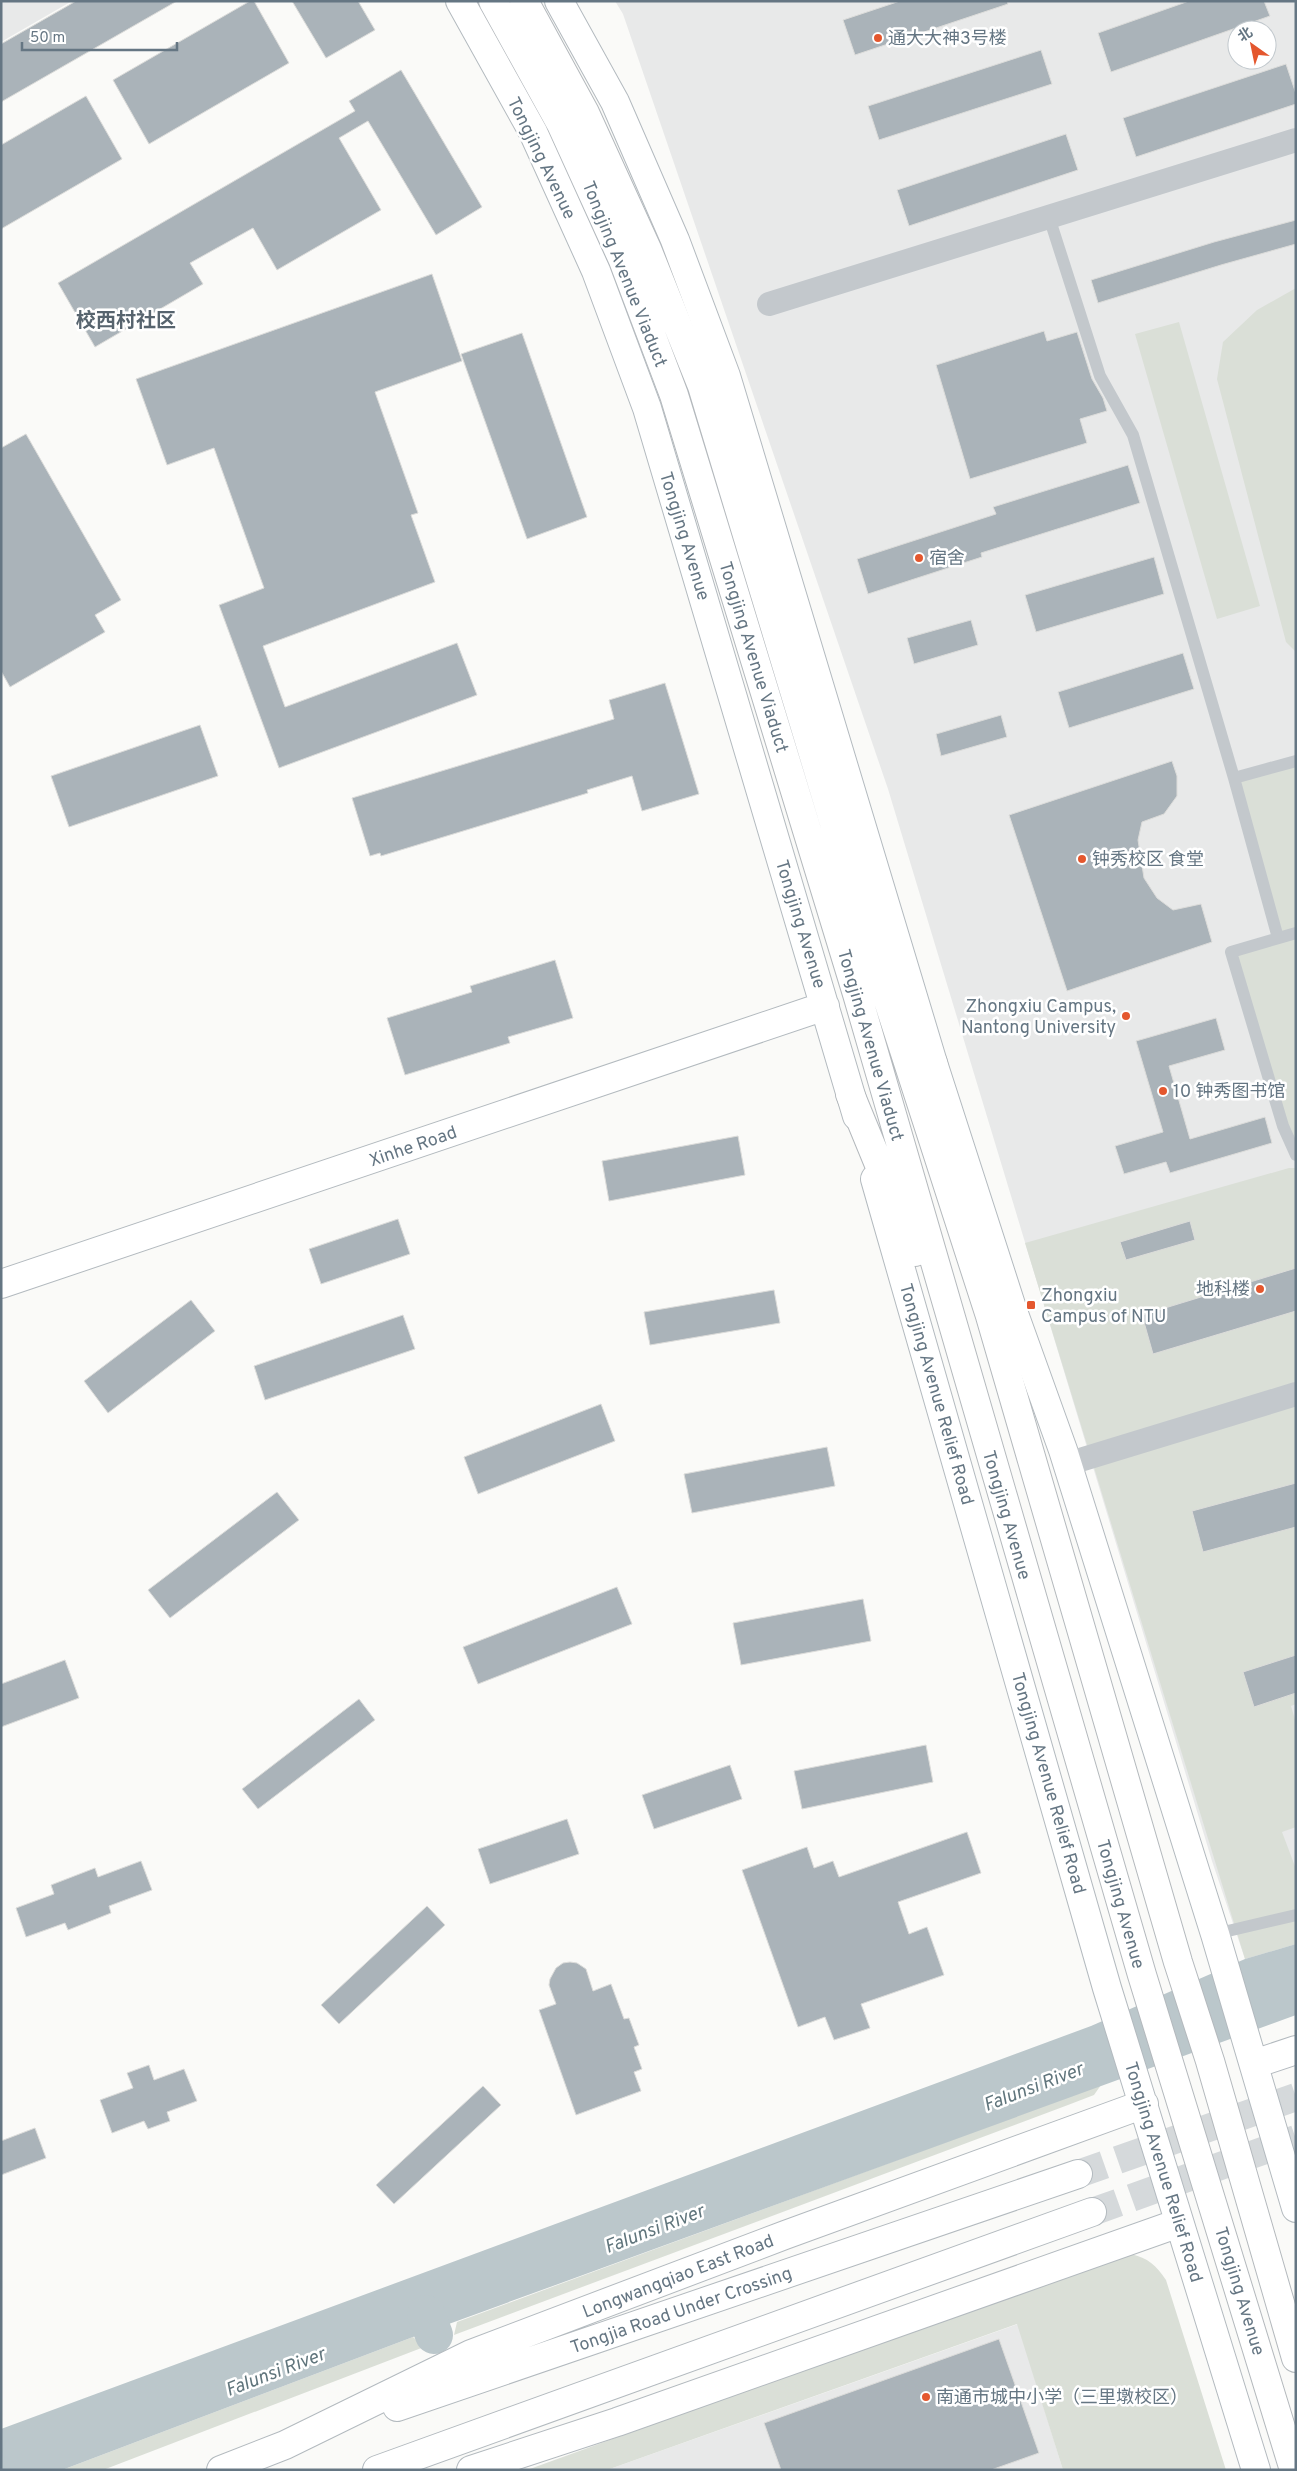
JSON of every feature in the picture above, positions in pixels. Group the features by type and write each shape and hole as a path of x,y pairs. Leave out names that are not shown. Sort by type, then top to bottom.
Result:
{"main road":[{"name":"Tongjing Avenue","path":"460,1 541,149 596,271 647,408 850,1094"},
{"name":"Tongjing Avenue Viaduct","path":"493,1 561,124 623,260 674,395 857,994 955,1336"},
{"name":"Tongjing Avenue Viaduct","path":"524,1 585,113 647,248 702,386 883,985 990,1316"},
{"path":"559,1 615,102 675,240 726,376 932,1063 1013,1311 1067,1464 1251,2056 1291,2176 1296,2208"},
{"name":"Xinhe Road","path":"3,1278 825,1006"},
{"path":"932,1063 952,1160 990,1316"},
{"path":"850,1094 912,1246 955,1336"},
{"name":"Tongjing Avenue Relief Road","path":"850,1094 1108,1988 1256,2470"},
{"name":"Tongjing Avenue","path":"990,1316 1178,1962 1210,2061 1296,2358"},
{"name":"Tongjing Avenue","path":"955,1336 1142,1976 1176,2078 1294,2470"},
{"path":"1251,2056 1296,2050"},
{"name":"Longwangqiao East Road","path":"221,2470 285,2445 471,2354 1142,2098"},
{"name":"Tongjia Road Under Crossing","path":"285,2445 1078,2174"},
{"path":"377,2470 1092,2212"},
{"path":"471,2470 617,2422 1179,2223"}],"street":[{"path":"769,304 1296,140"},
{"path":"1067,1464 1296,1394"}],"lane":[{"path":"1049,217 1100,376 1133,435 1234,778 1278,938"},
{"path":"1234,778 1296,761"},
{"path":"1296,933 1231,952 1282,1126 1296,1155"},
{"path":"1217,1942 1296,1915"}],"shaded area":[{"path":"1,1 72,1 1,42"},
{"name":"Zhongxiu Campus, Nantong University","path":"615,1 1296,1 1296,1944 1245,1959 1212,1861 888,789 623,14"},
{"path":"1296,288 1296,652 1286,642 1217,379 1223,342 1257,310"},
{"path":"1179,322 1260,606 1217,619 1135,334"},
{"path":"1296,761 1296,1155 1231,952 1277,938 1234,778"},
{"path":"1289,1168 1296,1168 1296,1704 1291,1706 1296,1723 1296,1827 1282,1832 1296,1869 1296,1944 1245,1959 1025,1243"},
{"path":"1101,2085 1094,2095 454,2335 457,2322"},
{"path":"1131,2254 1151,2263 1166,2280 1226,2470 1063,2470 1017,2324 607,2470 527,2470 1103,2261"},
{"name":"南通市城中小学（三里墩校区）","path":"1018,2324 1063,2470 607,2470"},
{"path":"413,2337 424,2347 103,2470 62,2470"}],"water":[{"name":"Falunsi River","path":"1296,1944 1296,2015 413,2337 62,2470 1,2470 1,2429 1091,2026 1245,1959"}],"building":[{"path":"76,1 177,1 1,102 1,44"},
{"path":"250,1 254,1 289,63 149,144 113,80"},
{"path":"292,1 358,1 375,30 326,58"},
{"name":"通大大神3号楼","path":"900,1 1007,1 1008,4 855,55 843,20"},
{"path":"1189,1 1264,1 1270,16 1259,20 1227,20 1227,31 1111,72 1098,33"},
{"path":"1041,50 1052,84 879,140 868,106"},
{"path":"1286,64 1296,94 1296,104 1136,157 1123,118 1268,70 1277,70 1277,67"},
{"path":"401,70 482,207 436,235 368,121 339,138 381,210 277,270 253,228 190,263 203,284 95,347 58,283 355,111 349,101"},
{"path":"86,96 122,159 1,229 1,145"},
{"path":"1066,134 1078,170 909,226 897,190"},
{"path":"1296,220 1296,244 1098,303 1091,280 1214,242"},
{"path":"432,274 462,361 375,392 418,513 411,515 435,582 263,646 285,707 457,643 477,695 279,768 219,605 264,588 214,448 167,465 136,379"},
{"path":"1044,331 1047,341 1077,332 1092,379 1103,398 1107,411 1080,419 1087,443 970,479 936,365"},
{"path":"522,333 587,517 527,539 461,354"},
{"path":"26,434 121,600 95,615 105,632 10,687 1,671 1,448"},
{"path":"1128,465 1140,503 981,553 982,557 868,594 857,559 996,514 993,507"},
{"path":"1154,557 1164,594 1036,632 1025,595"},
{"name":"宿舍","path":"971,620 978,645 914,664 907,638"},
{"path":"1183,653 1194,689 1069,728 1058,692"},
{"path":"665,683 699,794 642,811 632,776 587,790 588,793 381,856 380,853 370,856 352,798 614,719 609,700"},
{"path":"1001,715 1007,737 941,756 936,734"},
{"path":"200,725 218,776 69,827 51,776"},
{"name":"钟秀校区 食堂","path":"1172,761 1177,776 1177,796 1164,814 1142,822 1138,840 1144,878 1157,898 1173,910 1201,904 1212,942 1067,991 1009,815"},
{"path":"555,960 573,1018 508,1037 510,1043 405,1075 387,1018 472,992 470,986"},
{"name":"10 钟秀图书馆","path":"1216,1018 1225,1050 1169,1066 1190,1139 1265,1117 1272,1143 1170,1173 1166,1162 1124,1174 1115,1146 1163,1132 1136,1041"},
{"path":"738,1136 745,1175 609,1201 602,1161"},
{"path":"398,1219 410,1254 321,1284 309,1249"},
{"path":"1190,1221 1195,1240 1126,1260 1120,1242"},
{"name":"地科楼","path":"1296,1268 1296,1311 1153,1354 1142,1315"},
{"path":"774,1290 780,1323 650,1345 644,1312"},
{"path":"191,1300 215,1331 108,1413 84,1381"},
{"path":"403,1315 415,1349 265,1400 254,1366"},
{"path":"601,1404 615,1441 478,1494 464,1457"},
{"path":"827,1447 835,1486 692,1513 684,1474"},
{"path":"1296,1483 1296,1527 1203,1552 1192,1511"},
{"path":"277,1492 299,1520 170,1618 148,1590"},
{"path":"617,1587 632,1624 478,1684 463,1647"},
{"path":"863,1599 871,1641 741,1665 733,1623"},
{"path":"1296,1655 1296,1693 1254,1707 1243,1672"},
{"path":"65,1660 79,1698 1,1727 1,1684"},
{"path":"359,1699 375,1720 258,1809 242,1789"},
{"path":"926,1745 933,1782 802,1809 794,1771"},
{"path":"730,1765 742,1799 654,1829 642,1795"},
{"path":"567,1819 579,1854 490,1884 478,1849"},
{"path":"967,1832 981,1873 898,1902 909,1934 927,1927 944,1975 861,2004 870,2028 834,2040 825,2017 798,2027 742,1870 807,1847 814,1868 833,1861 839,1877"},
{"path":"141,1861 152,1890 109,1906 111,1913 68,1930 65,1923 26,1937 16,1908 54,1894 51,1885 95,1868 98,1877"},
{"path":"427,1906 445,1925 339,2024 321,2005"},
{"path":"563,1963 577,1963 586,1969 593,1991 611,1984 624,2019 629,2018 639,2045 634,2047 642,2069 634,2072 641,2091 576,2115 539,2010 556,2004 549,1985 550,1979 556,1968"},
{"path":"149,2065 154,2080 184,2069 197,2101 167,2112 170,2121 148,2129 144,2121 112,2133 100,2100 133,2088 127,2073"},
{"path":"483,2086 501,2105 394,2204 376,2185"},
{"path":"35,2128 46,2158 1,2175 1,2141"},
{"name":"南通市城中小学（三里墩校区）","path":"999,2339 1039,2453 991,2470 781,2470 764,2423"}],"waterway":[{"path":"426,2314 434,2335"}],"tunnel":[{"path":"1078,2174 1296,2097"},
{"path":"1092,2212 1296,2139"}],"place":[{"name":"通大大神3号楼","path":"878,38"},
{"name":"宿舍","path":"919,558"},
{"name":"钟秀校区 食堂","path":"1082,859"},
{"name":"Zhongxiu Campus, Nantong University","path":"1126,1016"},
{"name":"10 钟秀图书馆","path":"1163,1091"},
{"name":"地科楼","path":"1260,1289"},
{"name":"Zhongxiu Campus of NTU","path":"1031,1305"},
{"name":"南通市城中小学（三里墩校区）","path":"926,2397"}],"district":[{"name":"校西村社区","path":"126,320"}]}
